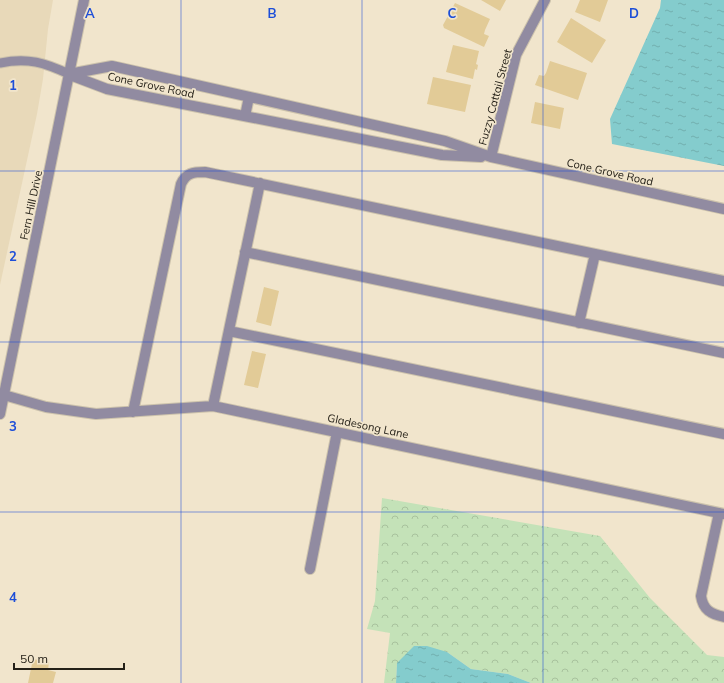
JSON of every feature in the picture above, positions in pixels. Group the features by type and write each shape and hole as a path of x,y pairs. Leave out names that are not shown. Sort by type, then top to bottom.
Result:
{"street":[{"name":"Fern Hill Drive","path":"0,414 2,395 70,74 84,0"},
{"name":"Fuzzy Cattail Street","path":"491,157 516,55 545,0"},
{"name":"Cone Grove Road","path":"70,74 112,66 445,141 491,157 724,209"},
{"name":"Cone Grove Road","path":"70,74 107,89 442,155 491,157"},
{"path":"245,116 249,97"},
{"path":"133,412 181,184 183,178 190,173 205,172 260,183 724,281"},
{"path":"213,406 260,183"},
{"path":"245,252 724,353"},
{"path":"579,323 594,254"},
{"path":"229,331 724,434"},
{"name":"Gladesong Lane","path":"2,395 46,407 81,413 133,412 213,406 722,514"},
{"path":"310,568 337,432"},
{"path":"722,514 701,596 704,607 707,610 724,617"}],"lane":[{"path":"0,62 12,60 44,63 70,74"}],"shaded area":[{"path":"0,0 53,0 37,114 0,285"}],"green space":[{"path":"382,498 600,536 650,598 707,655 724,657 724,683 531,683 508,674 471,669 447,652 397,663 396,683 384,683 390,633 367,629 375,601"}],"water":[{"path":"661,0 724,0 724,166 612,144 610,119 660,8"},
{"path":"414,646 427,646 447,652 471,669 508,674 531,683 396,683 397,663"}],"building":[{"path":"481,0 506,0 500,11"},
{"path":"580,0 608,0 600,22 575,12"},
{"path":"455,3 490,19 484,34 489,36 484,47 444,28 443,25"},
{"path":"571,18 606,40 592,63 557,42"},
{"path":"453,45 479,51 476,64 478,65 477,70 475,69 473,79 446,72"},
{"path":"550,61 587,73 578,100 535,85 539,75 544,76 546,73"},
{"path":"433,77 471,85 465,112 427,104"},
{"path":"535,102 564,108 560,129 531,123"},
{"path":"264,287 279,291 271,326 256,322"},
{"path":"252,351 266,354 258,388 244,385"},
{"path":"33,659 49,662 48,670 56,672 53,683 28,683"}]}
